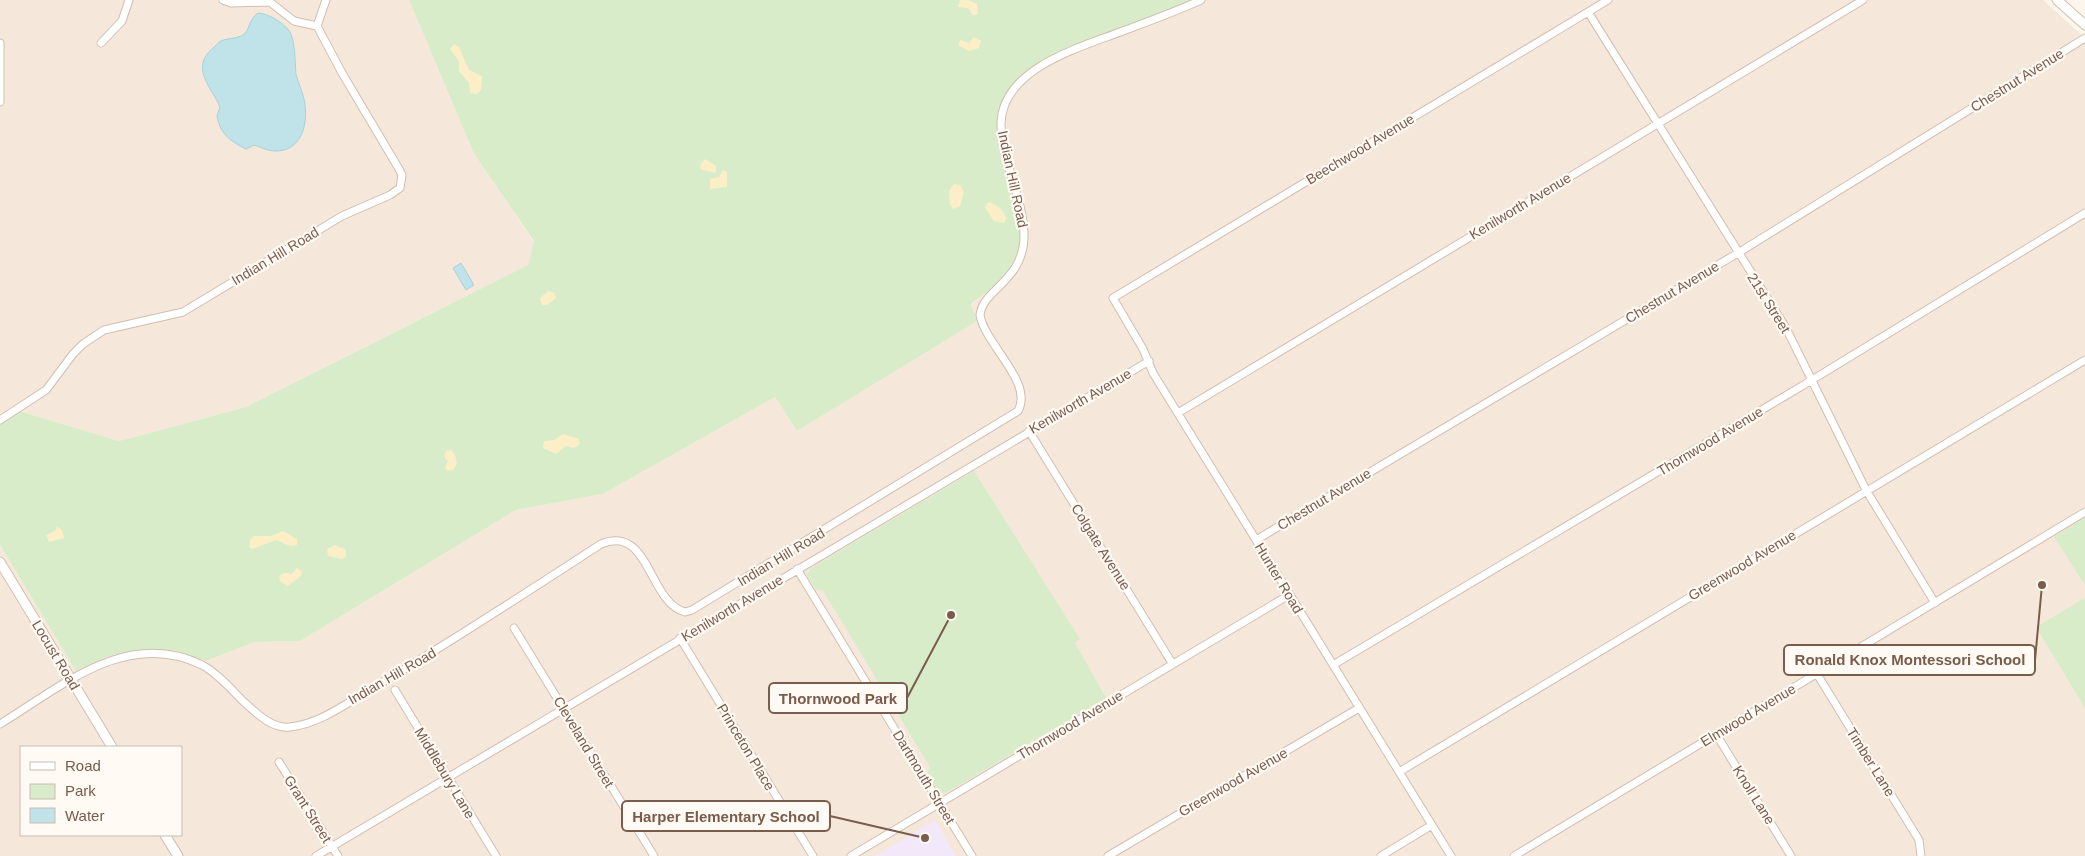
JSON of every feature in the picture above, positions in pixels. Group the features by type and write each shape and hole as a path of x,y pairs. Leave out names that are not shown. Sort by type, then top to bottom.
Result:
{"street":[{"path":"101,43 122,21 129,0"},
{"path":"224,0 231,3 270,2 294,21 317,26 326,0"},
{"name":"Indian Hill Road","path":"72,680 111,659 126,655 160,653 176,655 204,666 257,714 268,721 288,727 314,720 340,706 442,647 601,544 612,540 632,545 670,605 676,610 685,612 692,610 725,591 1018,411 1022,405 1022,391 986,331 980,315 985,302 1019,266 1024,236 1020,208 1010,177 1001,125 1005,107 1024,79 1048,62 1201,0"},
{"name":"Beechwood Avenue","path":"1113,298 1608,0"},
{"name":"Kenilworth Avenue","path":"1178,413 1863,0"},
{"path":"2058,0 2085,25"},
{"name":"21st Street","path":"1588,12 1786,328 1866,490 1935,603"},
{"name":"Indian Hill Road","path":"0,420 42,394 73,354 88,340 104,330 183,312 342,216 390,195 400,188 402,175 399,169 342,73 317,26"},
{"name":"Chestnut Avenue","path":"1256,540 1738,253 2085,38"},
{"path":"0,43 0,102"},
{"name":"Thornwood Avenue","path":"1333,665 1812,380 2085,213"},
{"name":"Hunter Road","path":"1113,298 1178,413 1450,856"},
{"name":"Greenwood Avenue","path":"1399,772 2085,360"},
{"name":"Kenilworth Avenue","path":"316,856 1149,361"},
{"name":"Colgate Avenue","path":"1029,431 1172,663"},
{"name":"Elmwood Avenue","path":"1514,856 2085,512"},
{"name":"Locust Road","path":"0,562 111,746"},
{"name":"Dartmouth Street","path":"797,569 972,856"},
{"name":"Thornwood Avenue","path":"851,856 1289,594"},
{"name":"Cleveland Street","path":"514,628 654,856"},
{"name":"Princeton Place","path":"680,638 812,856"},
{"name":"Timber Lane","path":"1816,674 1919,840 1922,853"},
{"path":"0,724 72,680"},
{"name":"Middlebury Lane","path":"395,690 496,856"},
{"name":"Greenwood Avenue","path":"1108,856 1359,708"},
{"name":"Knoll Lane","path":"1716,734 1791,856"},
{"name":"Grant Street","path":"279,762 338,856"},
{"path":"1381,856 1432,826"},
{"path":"166,836 178,856"}],"shaded area":[{"path":"0,0 409,0 474,154 534,242 528,265 246,407 119,441 19,411 0,424"},
{"path":"1192,0 2043,0 2085,38 2085,856 0,856 0,545 76,671 108,656 140,650 173,650 206,661 255,642 300,641 516,510 603,494 775,397 797,431 976,321 971,305 1005,275 1001,152 997,122 1000,107 1015,82 1028,71 1061,52"},
{"path":"935,820 956,856 875,856"}],"green space":[{"path":"409,0 1192,0 1058,53 1024,73 1010,87 1000,106 997,135 1016,201 1019,219 1020,236 1018,252 1013,265 999,281 971,304 977,321 797,431 775,397 603,494 516,510 300,641 255,642 206,661 173,650 140,650 108,656 76,671 0,545 0,424 19,411 119,441 246,407 528,265 534,241 474,154"},
{"path":"974,471 1080,639 1075,643 1106,698 943,793 938,790 927,774 930,767 823,591 815,589 807,575 811,568"},
{"path":"2085,518 2085,585 2054,537"},
{"path":"2085,598 2085,708 2036,627"}],"sand":[{"path":"960,0 968,0 977,4 978,14 973,16 968,8 958,7"},
{"path":"974,37 981,41 979,48 969,51 958,45 960,40 969,43"},
{"path":"454,44 459,47 469,70 482,76 481,90 477,94 470,93 469,83 459,71 459,61 450,49"},
{"path":"705,159 716,166 716,173 700,169"},
{"path":"723,170 727,172 727,187 710,189 710,179 719,177"},
{"path":"954,184 960,185 964,192 960,206 953,209 950,205 949,191"},
{"path":"988,202 1002,210 1006,219 1004,223 994,221 985,208"},
{"path":"548,291 555,293 556,298 547,305 542,305 540,298"},
{"path":"563,434 579,439 580,444 574,448 566,446 556,454 543,448 544,441 554,440"},
{"path":"451,450 455,455 457,464 453,470 447,471 445,467 448,461 444,456 446,451"},
{"path":"57,526 62,530 64,538 49,542 46,535 55,531"},
{"path":"283,531 297,539 297,545 290,546 276,540 253,549 249,547 250,540 254,536 271,536"},
{"path":"335,545 346,550 346,557 342,559 328,556 327,549"},
{"path":"297,568 302,571 301,576 288,586 281,582 279,578 282,574 292,574"}],"water":[{"path":"258,13 267,15 280,22 290,32 293,40 296,74 304,99 306,116 302,133 298,140 285,150 273,151 254,145 246,149 227,136 218,122 217,116 220,107 203,71 203,63 212,49 221,41 243,35 247,31 252,19"},
{"path":"461,263 474,285 466,290 453,268"}],"place":[{"name":"Ronald Knox Montessori School","path":"2042,585"},
{"name":"Thornwood Park","path":"951,615"},
{"name":"Harper Elementary School","path":"925,838"}]}
